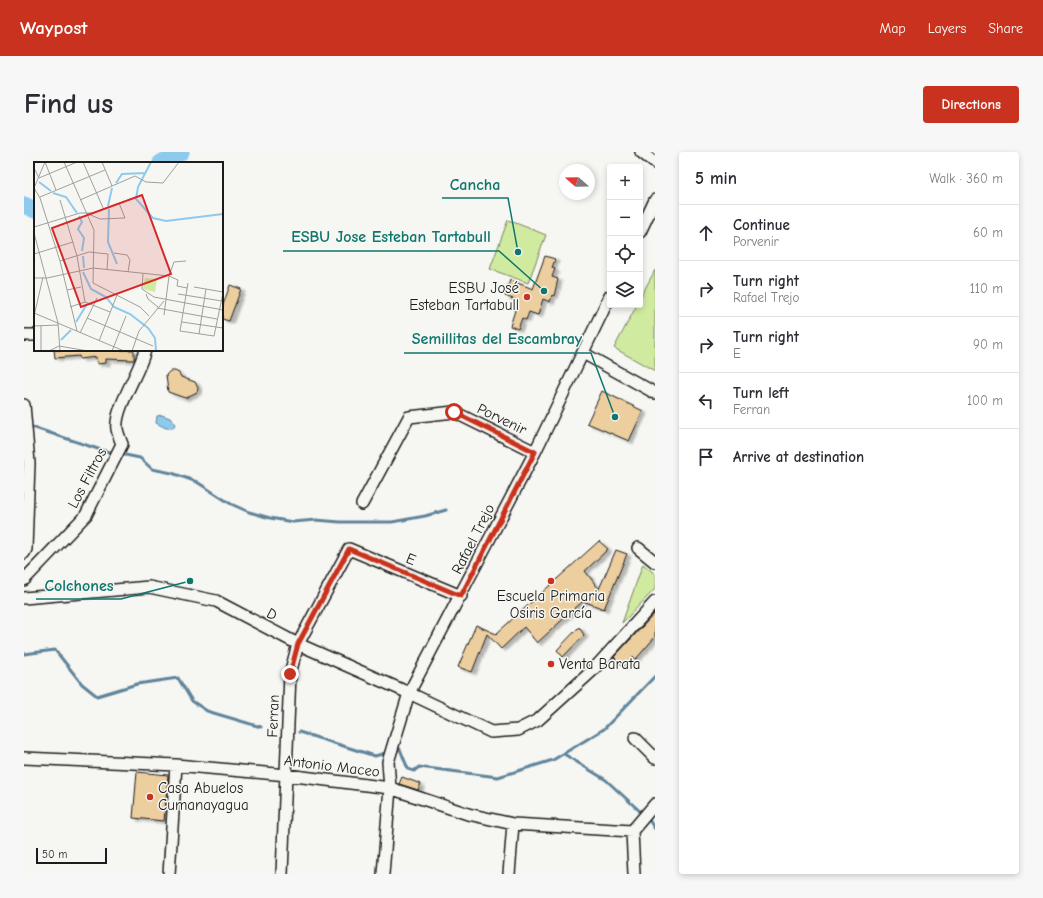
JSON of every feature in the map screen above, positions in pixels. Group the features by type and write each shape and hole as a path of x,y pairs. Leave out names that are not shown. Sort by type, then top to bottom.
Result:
{"street":[{"path":"641,152 655,163"},
{"path":"643,226 655,200"},
{"name":"Rafael Trejo","path":"384,874 390,788 388,762 394,737 409,693 535,452 607,302"},
{"name":"Los Filtros","path":"24,580 86,515 122,444 117,428 118,414 142,364 145,351"},
{"path":"583,353 655,393"},
{"path":"24,405 26,426 26,549 24,553"},
{"name":"Porvenir","path":"362,504 409,417 454,412 535,452"},
{"path":"638,548 655,562"},
{"name":"E","path":"349,549 461,596"},
{"name":"Ferran","path":"282,874 290,674 298,644 349,549"},
{"name":"D","path":"24,598 149,587 216,601 298,644 409,693 491,732 518,730 538,720 592,671 655,602"},
{"path":"635,738 655,758"},
{"name":"Antonio Maceo","path":"24,758 176,765 287,775 390,788 468,814 513,824 632,831"},
{"path":"169,874 176,765"},
{"path":"634,874 632,831 648,812"},
{"path":"509,874 513,824"}],"green space":[{"path":"508,220 546,235 528,283 490,269"},
{"path":"655,270 655,371 614,348 635,308 643,308 643,292"},
{"path":"643,564 655,574 655,589 622,623"}],"water":[{"path":"162,415 170,418 175,424 173,428 166,428 156,423 157,416"}],"building":[{"path":"545,256 555,259 552,268 555,269 552,277 558,279 554,296 552,295 550,302 543,299 538,315 529,312 526,320 522,318 518,329 510,326 518,301 505,296 510,280 533,289"},
{"path":"230,285 241,289 229,321 223,319 223,305"},
{"path":"54,351 134,351 134,360 106,359 106,363 97,364 96,357 80,359 79,356 55,358"},
{"path":"170,371 175,371 179,373 181,377 195,382 198,388 197,392 185,398 168,392 166,375"},
{"path":"602,391 643,411 629,441 587,423"},
{"path":"599,541 608,549 585,571 599,589 616,550 627,554 604,609 583,601 537,643 524,627 501,649 487,634 472,672 458,667 476,625 496,634"},
{"path":"655,613 655,637 636,659 633,657 624,667 614,657"},
{"path":"579,627 584,635 563,657 557,650"},
{"name":"Casa Abuelos Cumanayagua","path":"137,772 168,775 164,821 133,818"},
{"path":"402,777 421,784 418,790 399,784"}],"waterway":[{"path":"163,162 181,152"},
{"path":"24,205 34,210"},
{"path":"29,426 101,450 140,458 152,469 172,473 197,482 231,504 249,512 270,518 293,522 316,520 340,522 392,522 425,516 446,510"},
{"path":"24,654 55,650 82,684 97,696 137,684 178,678 192,701 207,711 261,727"},
{"path":"394,751 400,749 408,769 414,771 419,767 498,777 553,760 604,729 655,676"},
{"path":"299,732 375,756 389,752"},
{"path":"564,754 606,780 643,814"},
{"path":"647,817 655,829"}],"place":[{"name":"Cancha","path":"518,252"},
{"name":"ESBU Jose Esteban Tartabull","path":"544,291"},
{"name":"ESBU José Esteban Tartabull","path":"527,297"},
{"name":"Semillitas del Escambray","path":"615,417"},
{"name":"Colchones","path":"190,581"},
{"name":"Escuela Primaria Osiris García","path":"551,581"},
{"name":"Venta Barata","path":"551,664"},
{"name":"Casa Abuelos Cumanayagua","path":"150,797"}],"route":[{"path":"290,674 298,644 349,549 461,596 535,452 454,412"}]}
